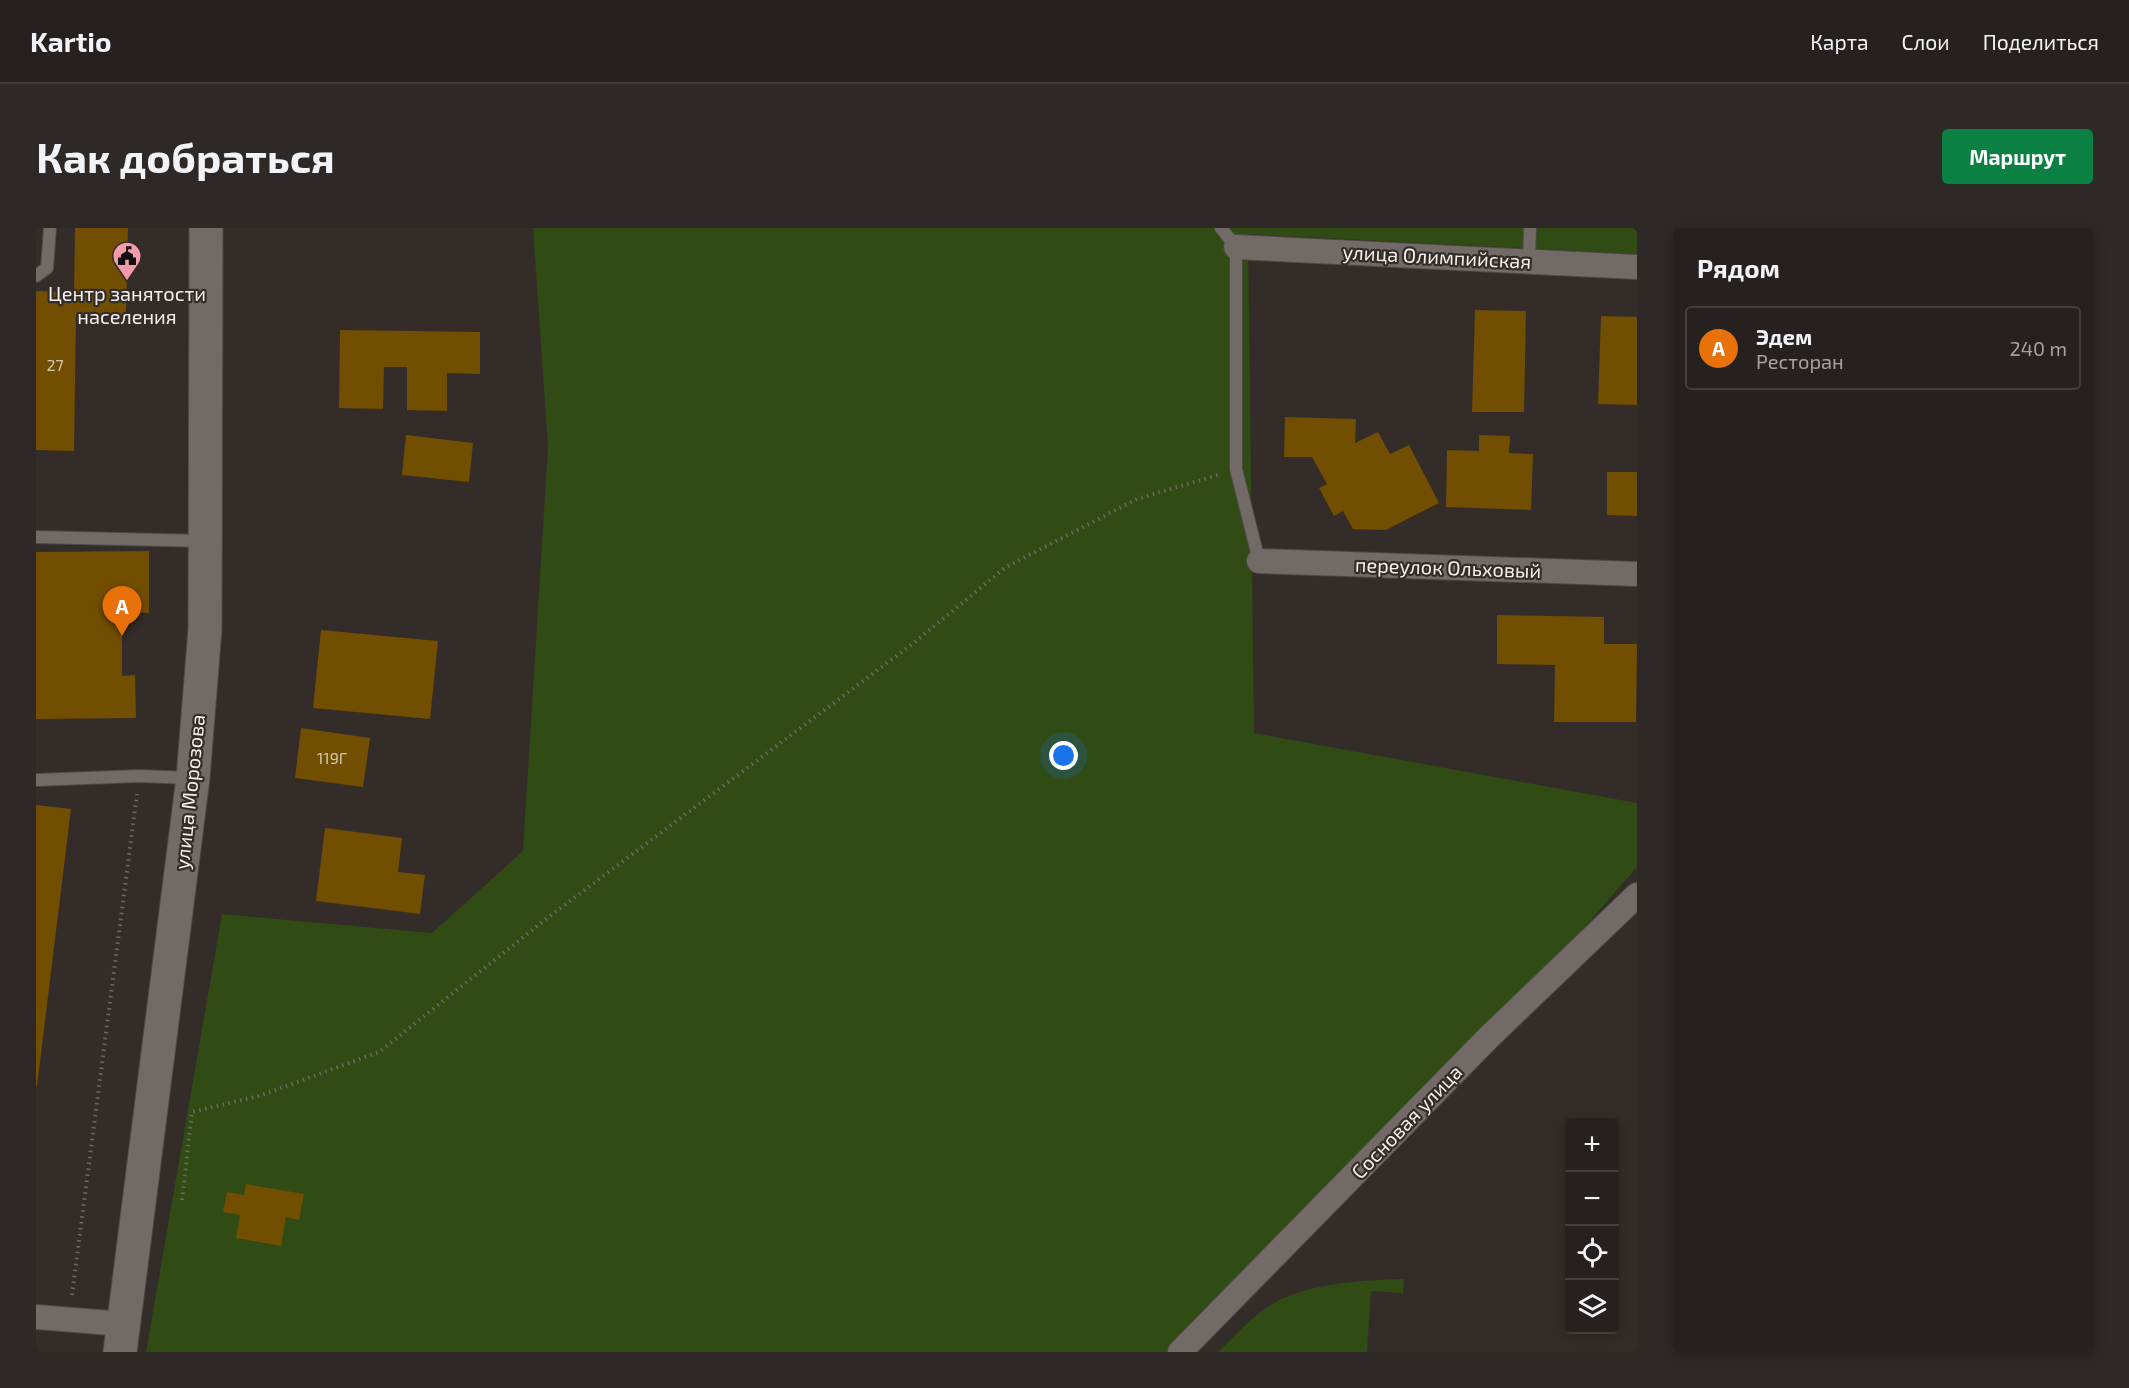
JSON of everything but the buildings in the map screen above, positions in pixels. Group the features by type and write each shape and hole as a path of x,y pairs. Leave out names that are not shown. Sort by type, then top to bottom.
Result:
{"street":[{"name":"улица Морозова","path":"122,1338 193,778 205,629 206,228"},
{"name":"улица Олимпийская","path":"1236,247 1637,267"},
{"name":"переулок Ольховый","path":"1259,561 1637,574"},
{"name":"Сосновая улица","path":"1180,1352 1490,1036 1637,895"},
{"path":"36,1317 69,1320 122,1338"}],"lane":[{"path":"36,276 47,268 50,228"},
{"path":"1221,228 1236,247 1236,469 1259,561"},
{"path":"1529,262 1530,228"},
{"path":"36,537 205,541"},
{"path":"36,780 139,776 193,778"}],"path":[{"path":"182,1200 192,1112 259,1096 379,1052 546,919 911,645 1006,567 1137,499 1236,469"},
{"path":"69,1320 139,776"}],"green space":[{"path":"533,228 1637,228 1637,254 1248,234 1254,733 1637,803 1637,867 1490,1036 1180,1352 146,1352 222,914 432,933 523,851 548,447"},
{"path":"1404,1279 1403,1293 1371,1291 1367,1352 1218,1352 1258,1314 1286,1297 1330,1285"}],"place":[{"name":"Центр занятости населения","path":"127,282"},
{"name":"Эдем","path":"122,636"}]}
